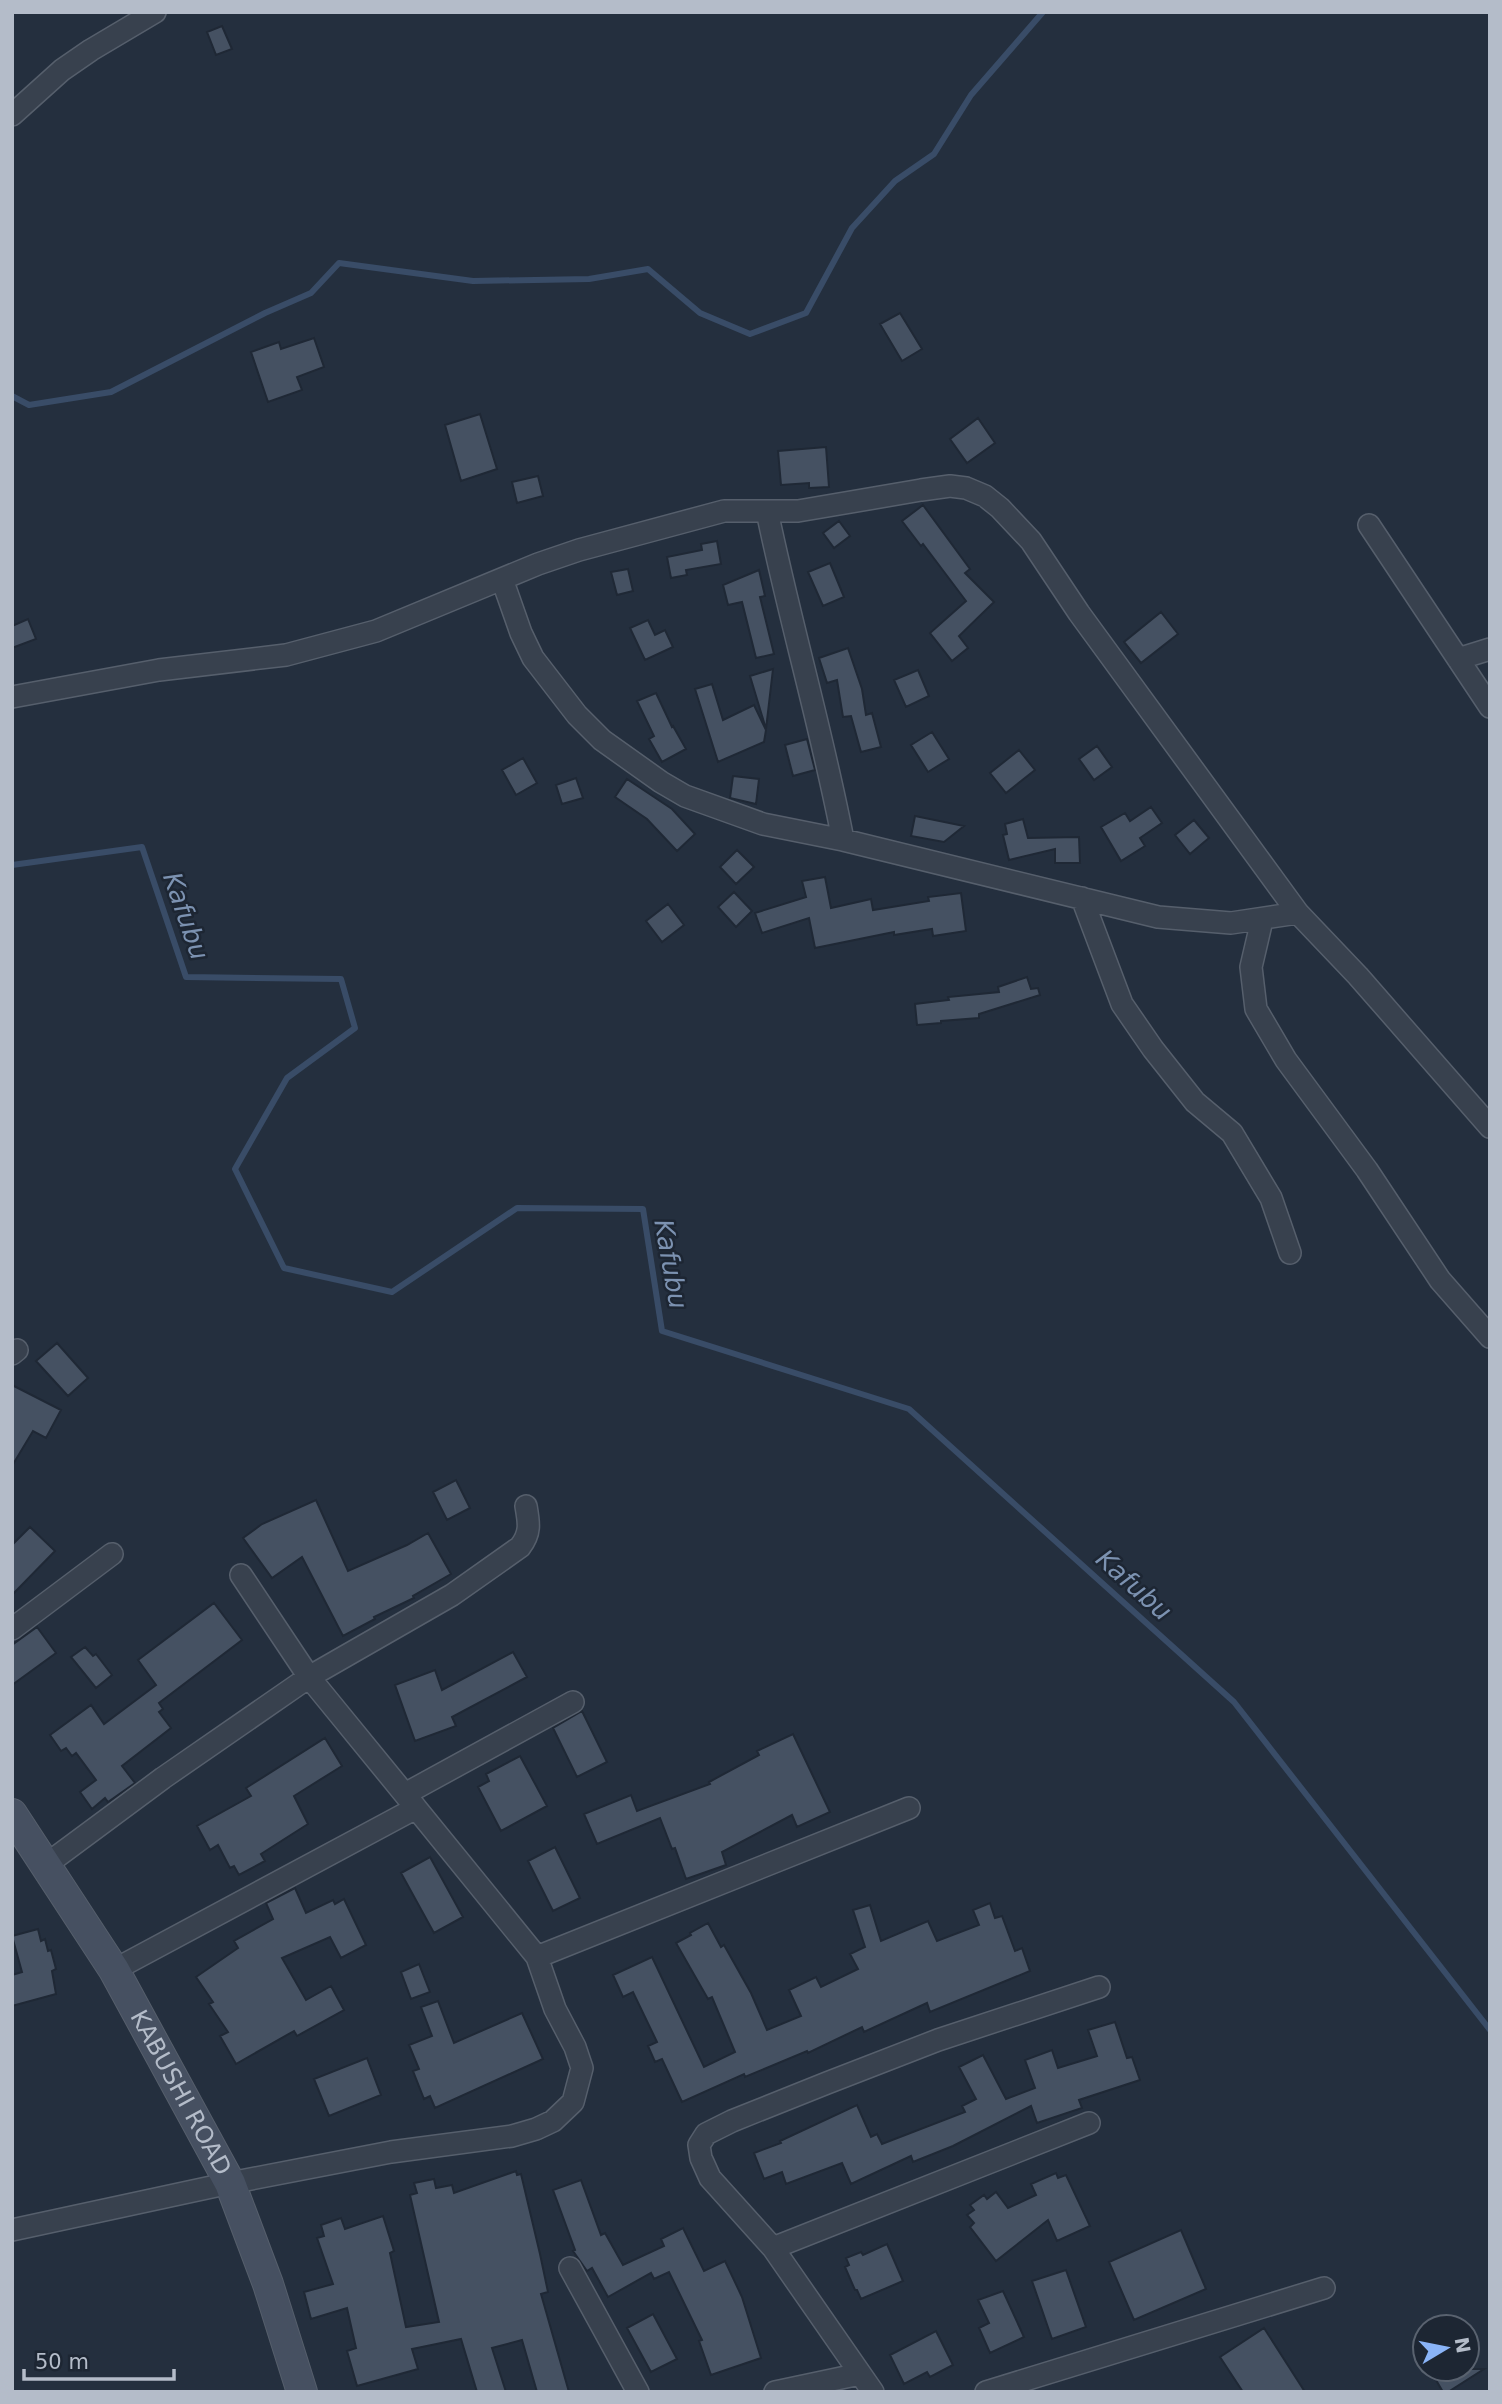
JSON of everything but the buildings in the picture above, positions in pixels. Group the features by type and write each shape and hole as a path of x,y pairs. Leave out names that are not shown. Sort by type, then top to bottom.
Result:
{"main road":[{"name":"KABUSHI ROAD","path":"12,1814 114,1970 230,2183 268,2284 302,2392"}],"street":[{"path":"12,116 62,70 155,12"},
{"path":"12,697 159,670 286,655 376,631 538,564 691,518 747,509 798,510 950,486 966,488 985,496 1000,508 1031,541 1079,613 1298,913 1358,976 1490,1127"},
{"path":"767,511 843,840"},
{"path":"1369,525 1490,707"},
{"path":"502,579 533,658 577,715 602,740 661,782 695,800 763,824 843,840 1158,917 1231,923 1298,913"},
{"path":"1458,659 1490,649"},
{"path":"1082,898 1122,1004 1195,1102 1232,1133 1271,1198 1290,1253"},
{"path":"1262,920 1251,967 1251,985 1256,1009 1286,1060 1367,1170 1440,1280 1489,1336"},
{"path":"47,1864 163,1778 309,1677 452,1595 520,1547 528,1536 530,1527 526,1506"},
{"path":"12,1629 112,1554"},
{"path":"12,2230 391,2152 512,2136 536,2130 553,2121 573,2102 582,2068 575,2046 555,2009 537,1957 309,1677 241,1575"},
{"path":"114,1970 410,1801 573,1702"},
{"path":"537,1957 909,1808"},
{"path":"873,2392 773,2248 710,2178 701,2158 699,2145 706,2134 732,2121 938,2040 1099,1987"},
{"path":"773,2248 1089,2123"},
{"path":"570,2268 638,2392"},
{"path":"986,2392 1324,2288"},
{"path":"775,2392 860,2374"}],"waterway":[{"path":"12,396 29,405 111,392 265,313 311,293 339,263 473,281 589,279 648,269 700,313 750,334 806,313 852,228 895,181 934,154 971,95 1043,12"},
{"name":"Kafubu","path":"12,865 142,847 186,977 341,979 355,1028 287,1078 235,1169 284,1268 392,1292 517,1208 643,1209 662,1331 909,1409 1234,1702 1490,2030"}]}
